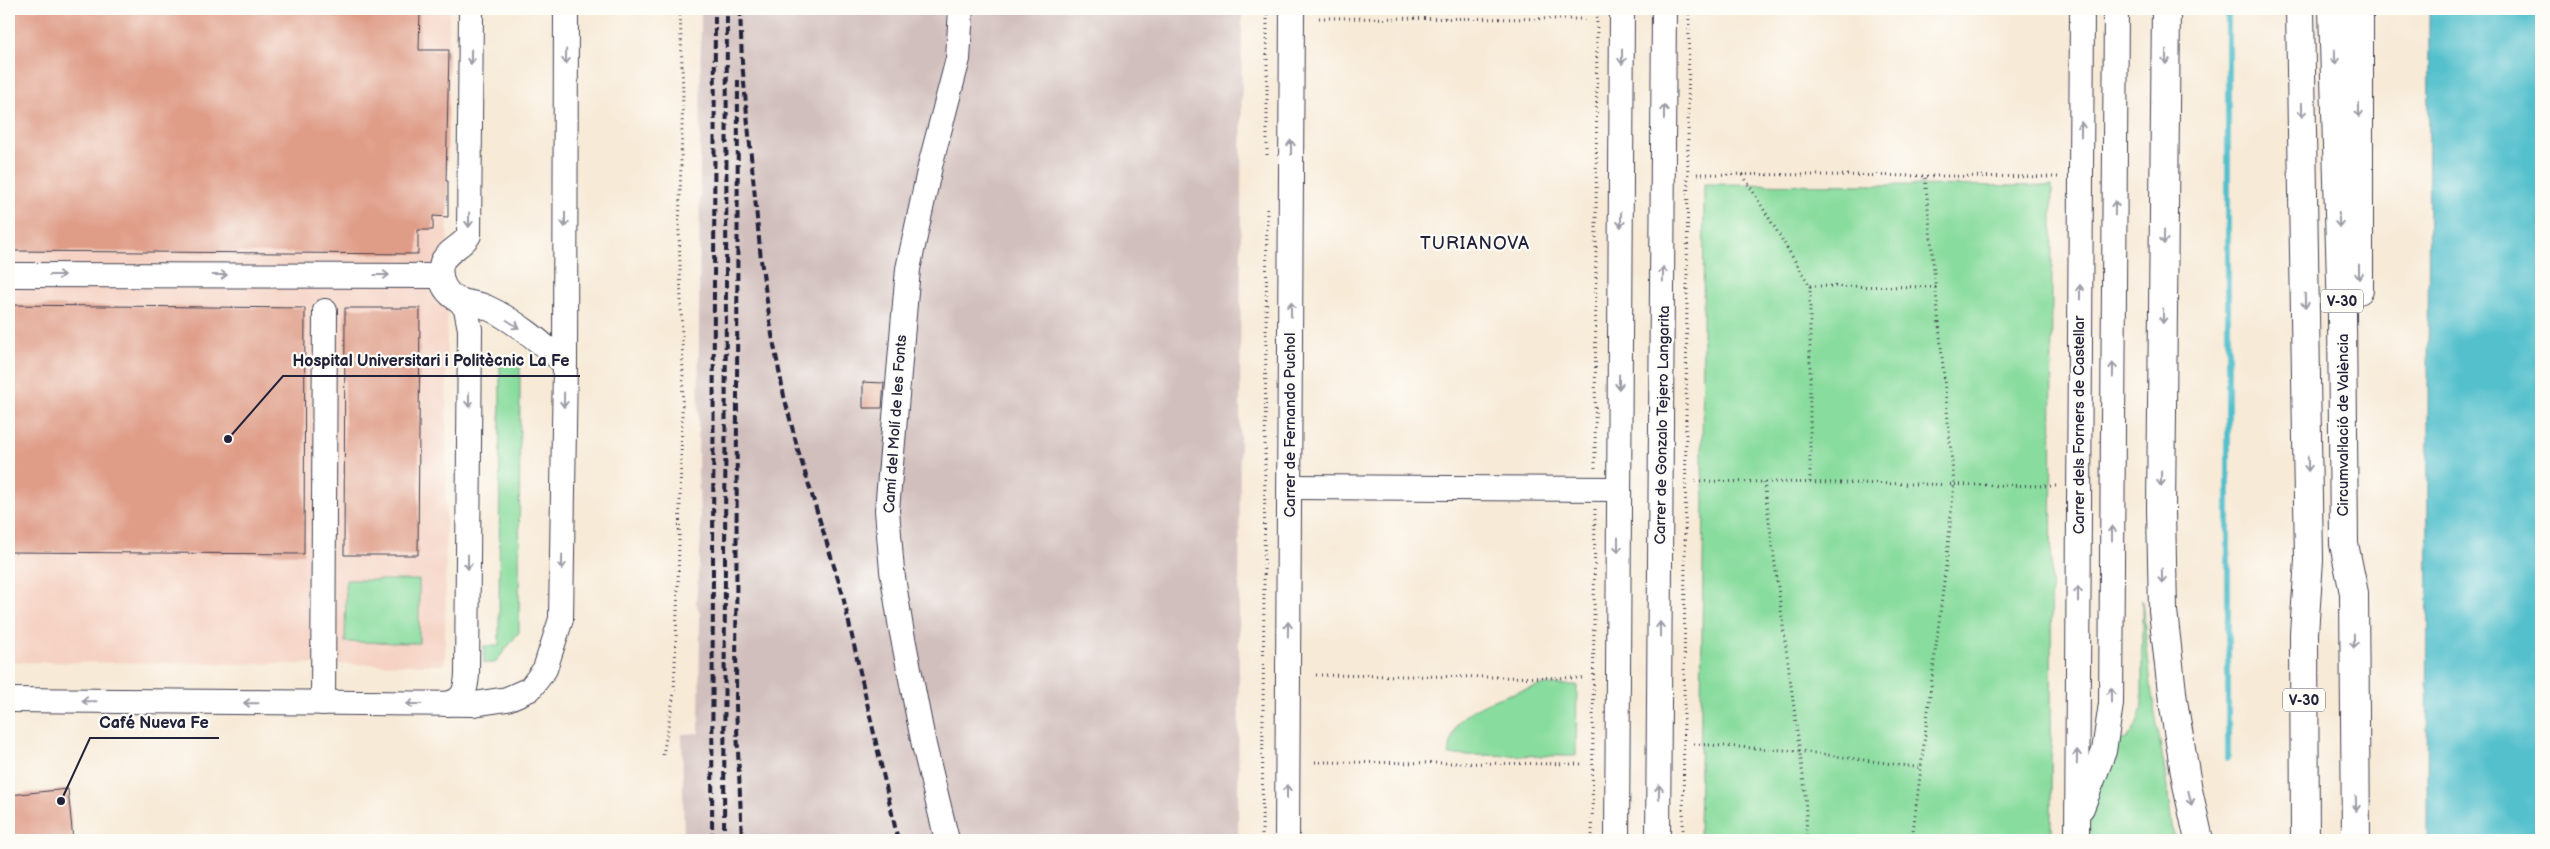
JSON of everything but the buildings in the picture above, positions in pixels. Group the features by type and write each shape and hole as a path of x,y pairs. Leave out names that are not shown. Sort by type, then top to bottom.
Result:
{"highway":[{"path":"2166,9 2161,528 2163,611 2173,701 2188,790 2199,840"},
{"name":"V-30","path":"2300,9 2309,560 2304,633 2305,840"},
{"name":"Circumval·lació de València","path":"2333,9 2342,315 2344,544 2354,593 2356,840"},
{"path":"2354,593 2359,533 2359,9"},
{"path":"2309,560 2320,623 2321,840"},
{"path":"2163,611 2179,645 2198,760 2219,840"}],"street":[{"path":"472,9 469,234 465,242 449,253 442,262 441,276 445,288 451,296 460,301 486,307 529,334 565,364"},
{"path":"9,700 447,704 506,700 530,688 545,669 561,619 565,364 566,9"},
{"name":"Camí del Molí de les Fonts","path":"947,840 924,745 901,628 892,571 887,510 908,269 931,162 958,59 961,9"},
{"name":"Carrer de Fernando Puchol","path":"1287,840 1292,9"},
{"path":"1617,840 1622,9"},
{"name":"Carrer de Gonzalo Tejero Langarita","path":"1658,840 1664,9"},
{"name":"Carrer dels Forners de Castellar","path":"2077,833 2082,9"},
{"path":"2077,833 2104,752 2111,704 2116,9"},
{"path":"9,275 441,276"},
{"path":"447,704 456,702 462,696 466,687 467,674 470,329 466,309 460,301"},
{"path":"323,703 325,311"},
{"path":"1290,487 1618,489"}],"path":[{"path":"663,755 674,693 679,566 683,374 679,231 683,93 680,9"},
{"path":"1267,9 1267,160"},
{"path":"1445,18 1447,9"},
{"path":"1592,840 1597,9"},
{"path":"1683,840 1689,9"},
{"path":"1319,18 1586,19"},
{"path":"1697,174 2061,177"},
{"path":"1742,174 1810,286 1810,482"},
{"path":"1912,840 1948,557 1954,484 1937,287 1925,176"},
{"path":"1262,840 1267,200"},
{"path":"1810,286 1937,287"},
{"path":"1695,481 2060,486"},
{"path":"1764,482 1805,791 1807,840"},
{"path":"1316,675 1582,678"},
{"path":"1694,744 1799,750 1922,768"},
{"path":"1315,762 1582,764"}],"shaded area":[{"path":"9,9 449,9 445,665 9,662"},
{"path":"701,9 1242,9 1238,840 684,840 682,734 699,733 700,614 696,602 701,536 698,473"}],"green space":[{"path":"1326,9 1442,9 1325,10"},
{"path":"1704,184 2052,186 2051,840 1699,840 1704,497 1702,469"},
{"path":"500,364 520,364 519,632 495,663 484,663 484,646 499,646"},
{"path":"346,580 419,580 419,643 345,642"},
{"path":"2142,600 2152,695 2174,840 2087,840 2087,825 2114,742 2127,739 2136,725 2142,708"},
{"path":"1543,685 1577,685 1576,756 1449,755 1457,725 1472,710 1496,699"}],"water":[{"path":"2429,9 2541,9 2541,840 2427,840"}],"waterway":[{"path":"2228,9 2228,758"}],"railway":[{"path":"712,840 715,9"},
{"path":"724,840 727,9"},
{"path":"740,9 742,62 761,260 772,335 784,396 798,450 842,592 898,840"},
{"path":"738,80 736,706 742,840"}],"place":[{"name":"Hospital Universitari i Politècnic La Fe","path":"228,439"},
{"name":"Café Nueva Fe","path":"61,801"}],"district":[{"name":"TURIANOVA","path":"1475,243"}]}
